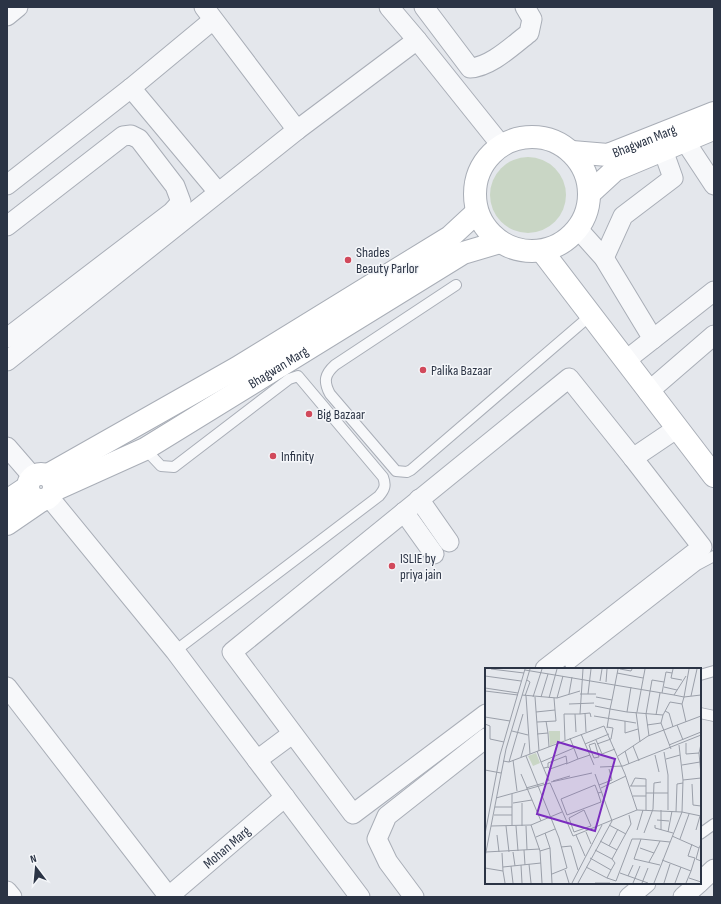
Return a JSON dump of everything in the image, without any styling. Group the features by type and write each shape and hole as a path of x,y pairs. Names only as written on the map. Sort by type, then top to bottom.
{"street":[{"path":"7,16 18,7"},
{"path":"424,7 470,68 476,68 492,60 530,32 532,19 525,7"},
{"path":"398,10 417,40 501,145"},
{"path":"7,185 131,88 208,14 297,130"},
{"path":"7,362 218,192 297,130 417,40"},
{"path":"131,88 218,192"},
{"name":"Bhagwan Marg","path":"572,152 608,155 714,113"},
{"name":"Bhagwan Marg","path":"590,193 615,170 714,129"},
{"path":"7,226 115,141 131,135 139,139 176,186 181,202 172,212 7,338"},
{"path":"526,136 554,140 572,152 586,173 590,193 589,205 578,229 564,242 542,251 522,251 500,242 486,229 477,212 474,192 482,165 490,153 501,145 513,139 526,136"},
{"path":"685,141 709,177"},
{"path":"664,150 673,178"},
{"path":"604,258 623,216 673,178 709,177"},
{"name":"Bhagwan Marg","path":"7,524 42,488 450,237 477,212"},
{"path":"578,229 604,258 653,339"},
{"name":"Bhagwan Marg","path":"7,501 145,449 462,253 500,242"},
{"path":"542,251 676,429 714,476"},
{"path":"625,361 714,291"},
{"path":"648,392 714,335"},
{"path":"485,715 353,814 232,652 569,378 702,547 546,668"},
{"path":"633,458 676,429"},
{"path":"7,447 175,651 360,897"},
{"path":"420,500 449,542"},
{"path":"404,512 434,554"},
{"path":"7,687 168,897"},
{"path":"257,760 292,734"},
{"path":"414,897 388,862 377,839 384,822 387,816 485,739"},
{"name":"Mohan Marg","path":"168,897 285,797"},
{"path":"701,882 714,869"},
{"path":"629,897 645,884"},
{"path":"683,897 699,884"},
{"path":"7,891 12,897"}],"lane":[{"path":"456,285 335,365 325,377 325,382 330,394 396,471 407,472 411,470 591,315"},
{"path":"145,449 161,466 174,467 289,379 298,376 383,477 385,482 385,489 379,496 175,651"},
{"path":"557,668 564,664 574,667 697,565 714,556"},
{"path":"701,674 704,672 714,671"},
{"path":"701,713 714,716"},
{"path":"701,833 714,824"}],"green space":[{"path":"521,157 535,157 549,163 560,174 566,188 566,202 563,210 555,222 549,227 535,233 521,233 507,227 496,216 490,202 490,188 496,174 507,163"}],"place":[{"name":"Shades Beauty Parlor","path":"348,260"},
{"name":"Palika Bazaar","path":"423,370"},
{"name":"Big Bazaar","path":"309,414"},
{"name":"Infinity","path":"273,456"},
{"name":"ISLIE by priya jain","path":"392,566"}]}
